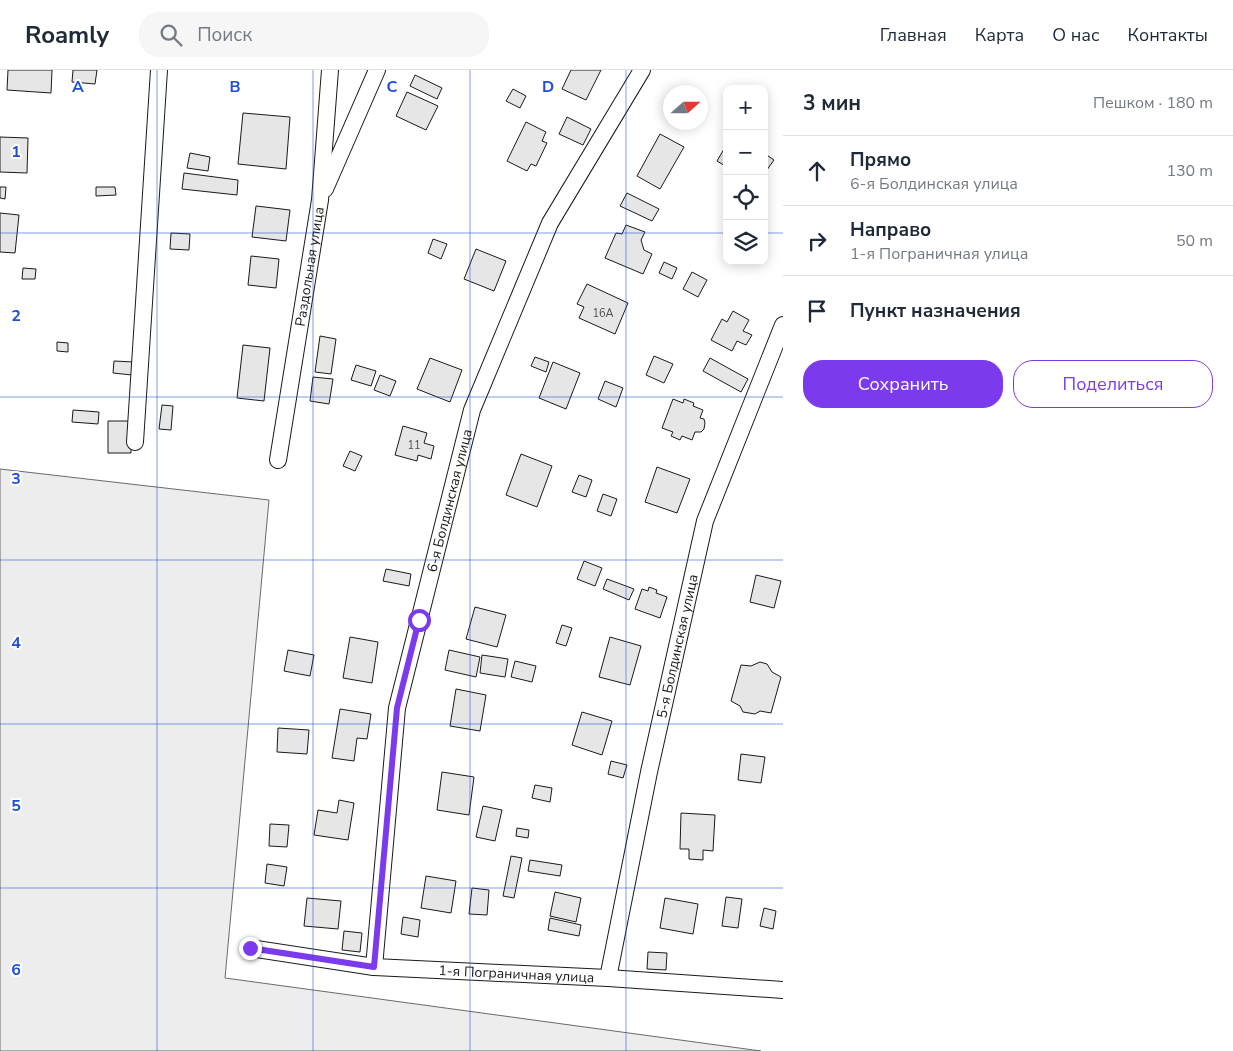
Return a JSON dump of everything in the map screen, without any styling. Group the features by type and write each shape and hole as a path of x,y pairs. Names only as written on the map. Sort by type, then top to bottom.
{"street":[{"path":"135,442 159,70"},
{"name":"Раздольная улица","path":"278,460 320,200 330,70"},
{"path":"320,200 377,70"},
{"name":"6-я Болдинская улица","path":"374,967 397,708 472,410 550,223 642,70"},
{"name":"5-я Болдинская улица","path":"608,978 649,772 705,521 783,325"},
{"name":"1-я Пограничная улица","path":"250,948 374,967 608,978 783,990"}],"shaded area":[{"path":"0,469 269,500 225,978 761,1051 0,1051"}],"building":[{"path":"8,70 52,70 51,93 7,90"},
{"path":"73,70 97,70 95,84 72,82"},
{"path":"571,70 601,70 586,100 562,89"},
{"path":"415,75 442,88 437,99 410,86"},
{"path":"513,89 526,96 520,108 506,101"},
{"path":"407,92 438,106 426,130 396,116"},
{"path":"243,113 290,117 286,169 238,164"},
{"path":"567,117 591,129 583,145 559,134"},
{"path":"526,122 546,132 542,141 547,143 536,166 531,164 527,171 507,161"},
{"path":"660,134 684,147 660,189 637,176"},
{"path":"0,137 28,138 27,173 0,172"},
{"path":"723,151 723,165 717,161"},
{"path":"190,153 210,157 208,171 187,168"},
{"path":"768,156 774,160 768,168"},
{"path":"184,173 238,180 237,195 182,189"},
{"path":"0,187 6,187 5,199 0,198"},
{"path":"96,187 115,187 116,195 96,196"},
{"path":"627,193 659,209 652,221 620,206"},
{"path":"256,206 290,210 286,241 252,237"},
{"path":"0,213 19,215 15,253 0,252"},
{"path":"626,225 645,232 641,240 644,250 652,254 643,274 605,258 616,233 622,234"},
{"path":"171,233 190,234 189,250 170,249"},
{"path":"433,239 447,244 441,259 428,253"},
{"path":"476,249 506,261 494,291 464,279"},
{"path":"251,256 279,259 276,288 248,285"},
{"path":"664,262 677,268 672,279 659,273"},
{"path":"23,268 36,269 35,279 22,279"},
{"path":"692,272 707,280 698,297 683,289"},
{"path":"587,284 628,303 615,334 579,318 584,307 577,304"},
{"path":"733,311 749,320 743,331 752,335 746,345 737,341 732,351 711,340 722,319 727,322"},
{"path":"320,336 336,339 331,374 315,372"},
{"path":"57,342 68,343 68,352 57,351"},
{"path":"243,345 270,348 264,401 237,398"},
{"path":"654,356 673,364 664,383 646,375"},
{"path":"535,357 549,362 546,372 531,366"},
{"path":"430,358 462,370 450,402 417,389"},
{"path":"710,358 748,379 741,392 703,371"},
{"path":"114,361 134,362 132,375 113,373"},
{"path":"553,362 580,373 566,409 539,398"},
{"path":"356,365 376,371 371,386 351,380"},
{"path":"380,375 396,381 390,396 374,390"},
{"path":"313,377 333,379 329,404 310,401"},
{"path":"605,381 623,388 616,407 598,399"},
{"path":"673,399 683,403 684,399 694,403 693,406 703,410 700,418 704,419 704,429 701,432 695,432 692,440 682,436 680,440 671,436 673,432 662,428"},
{"path":"162,405 173,406 171,430 159,429"},
{"path":"73,410 99,412 98,424 72,422"},
{"path":"108,421 131,421 131,453 108,453"},
{"path":"403,426 427,433 424,443 434,446 431,459 418,455 417,461 395,455"},
{"path":"350,451 362,456 355,471 343,466"},
{"path":"521,454 552,466 537,507 506,495"},
{"path":"657,467 690,479 677,513 645,502"},
{"path":"579,475 592,480 586,497 572,492"},
{"path":"603,494 617,499 611,516 597,511"},
{"path":"584,561 602,568 595,586 577,579"},
{"path":"386,569 411,574 409,586 383,581"},
{"path":"756,575 781,581 774,608 750,602"},
{"path":"607,579 634,589 629,600 603,589"},
{"path":"649,587 657,590 656,593 667,597 660,618 635,609 642,589 648,591"},
{"path":"475,607 506,615 497,647 466,639"},
{"path":"562,625 572,628 566,646 556,643"},
{"path":"350,637 378,642 372,683 343,678"},
{"path":"610,637 641,646 630,685 599,677"},
{"path":"288,650 314,655 310,676 284,671"},
{"path":"449,650 480,657 476,677 445,670"},
{"path":"482,655 508,659 505,677 480,673"},
{"path":"515,661 536,666 532,682 511,677"},
{"path":"760,662 767,664 772,672 781,677 771,713 760,711 755,714 743,712 740,706 731,701 741,665 751,666"},
{"path":"456,689 486,695 480,731 450,726"},
{"path":"340,709 371,714 367,739 357,738 354,761 332,758"},
{"path":"582,712 612,721 602,755 572,745"},
{"path":"278,728 309,730 307,754 277,752"},
{"path":"741,754 765,757 761,783 738,780"},
{"path":"611,761 627,765 623,778 608,774"},
{"path":"442,772 474,777 469,815 437,810"},
{"path":"535,785 552,788 550,802 532,798"},
{"path":"339,800 354,803 348,840 314,835 318,810 337,813"},
{"path":"483,806 502,810 495,841 476,837"},
{"path":"681,813 715,815 713,851 703,850 703,860 689,859 689,849 680,849"},
{"path":"270,824 289,825 287,847 269,846"},
{"path":"517,828 529,830 528,838 516,836"},
{"path":"511,856 522,858 514,898 503,896"},
{"path":"530,860 562,865 560,876 528,871"},
{"path":"267,864 287,867 284,886 265,883"},
{"path":"426,876 456,881 451,913 421,908"},
{"path":"472,888 489,890 487,915 469,914"},
{"path":"555,892 581,898 576,922 550,916"},
{"path":"726,897 742,899 738,928 722,926"},
{"path":"307,898 341,901 338,929 304,926"},
{"path":"665,898 698,904 693,934 660,928"},
{"path":"764,908 776,911 773,929 760,926"},
{"path":"403,917 420,920 418,937 401,934"},
{"path":"550,918 581,925 579,936 548,930"},
{"path":"344,931 362,933 360,952 342,950"},
{"path":"648,952 667,953 666,970 647,969"}],"route":[{"path":"250,948 374,967 397,708 419,620"}]}
